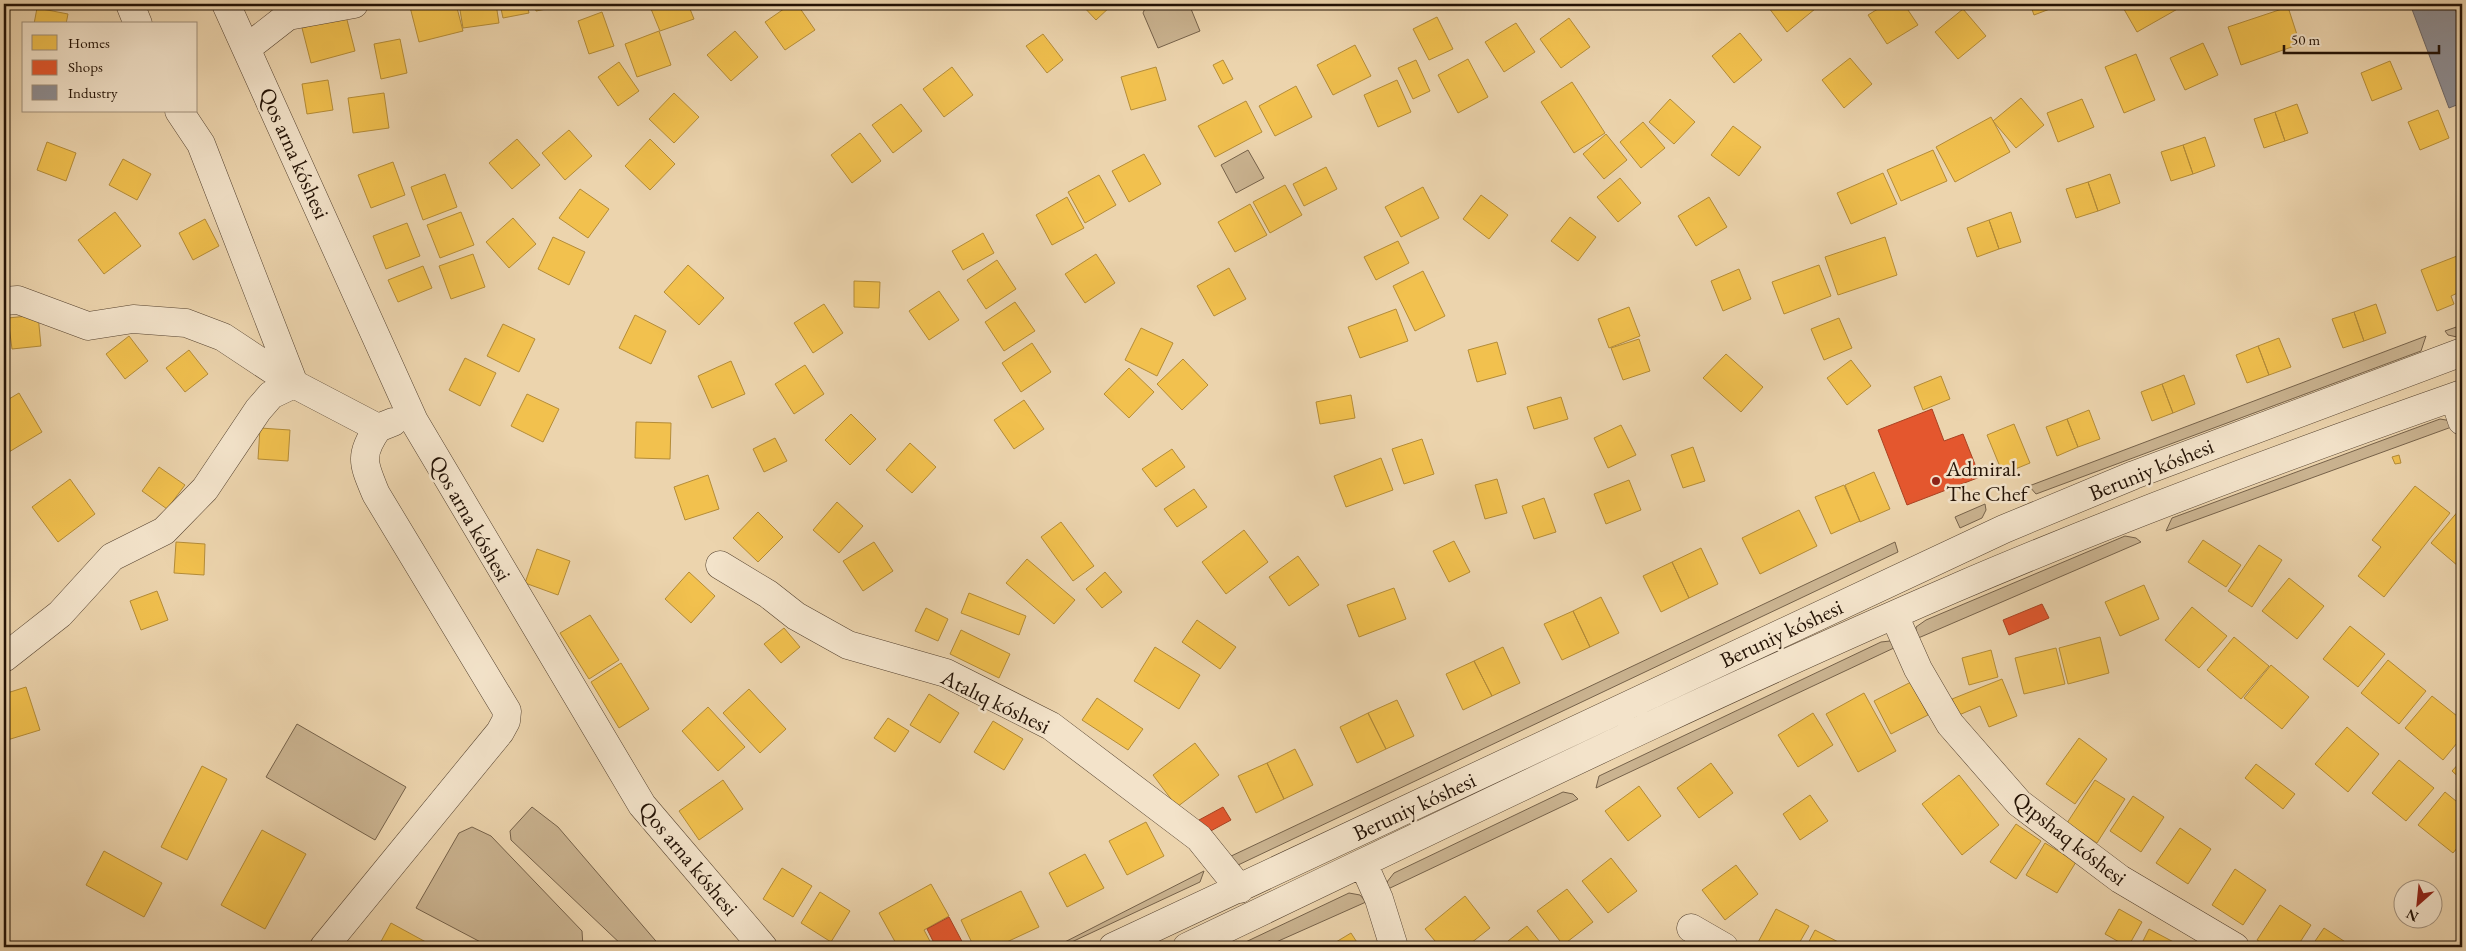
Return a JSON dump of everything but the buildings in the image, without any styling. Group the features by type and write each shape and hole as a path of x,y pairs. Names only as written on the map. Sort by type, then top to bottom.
{"street":[{"path":"130,4 137,22"},
{"name":"Qos arna kóshesi","path":"226,4 414,421 642,804 763,947"},
{"path":"247,48 288,16 354,4"},
{"path":"180,112 201,144 294,384"},
{"path":"4,301 18,300 88,326 133,319 186,323 223,337 294,384 378,428"},
{"name":"Beruniy kóshesi","path":"1114,947 1943,557 2134,474 2462,352"},
{"path":"4,658 60,614 112,557 164,531 205,489 262,405 272,394 294,384"},
{"name":"Beruniy kóshesi","path":"1187,947 1536,780 1894,615 2145,510 2460,404"},
{"path":"324,947 500,732 506,721 507,711 376,494 363,463 367,444 378,428 399,420 414,421"},
{"path":"2134,474 2145,510"},
{"name":"Atalıq kóshesi","path":"720,565 768,594 796,616 848,645 946,673 1051,726 1200,838 1240,889"},
{"name":"Qıpshaq kóshesi","path":"1894,615 1918,670 1950,724 2019,803 2120,879 2235,947"},
{"path":"1363,864 1379,899 1394,947"},
{"path":"1690,928 1724,947"}],"shaded area":[{"path":"1147,4 1189,4 1200,31 1158,48 1143,13"},
{"path":"1248,150 1264,178 1236,193 1221,165"},
{"path":"2462,325 2462,335 2457,337 2448,335 2445,331"},
{"path":"2426,336 2421,351 2036,494 2029,486"},
{"path":"2440,419 2452,421 2457,425 2166,531 2172,518"},
{"path":"1985,504 1986,510 1982,518 1960,528 1955,517"},
{"path":"2125,536 2136,538 2141,542 1916,639 1916,627 1926,620"},
{"path":"1895,542 1898,552 1236,866 1227,858"},
{"path":"1890,641 1896,647 1596,788 1599,776 1881,642"},
{"path":"297,724 406,787 375,840 266,777"},
{"path":"1563,792 1573,794 1578,799 1388,889 1387,882 1394,873"},
{"path":"532,807 558,827 661,947 624,947 511,840 510,831"},
{"path":"472,827 491,836 582,931 583,947 490,947 416,908 459,833"},
{"path":"1204,871 1200,882 1061,947 1055,947"},
{"path":"1349,893 1360,895 1366,902 1265,947 1235,947"}],"place":[{"name":"Admiral. The Chef","path":"1936,481"}]}
